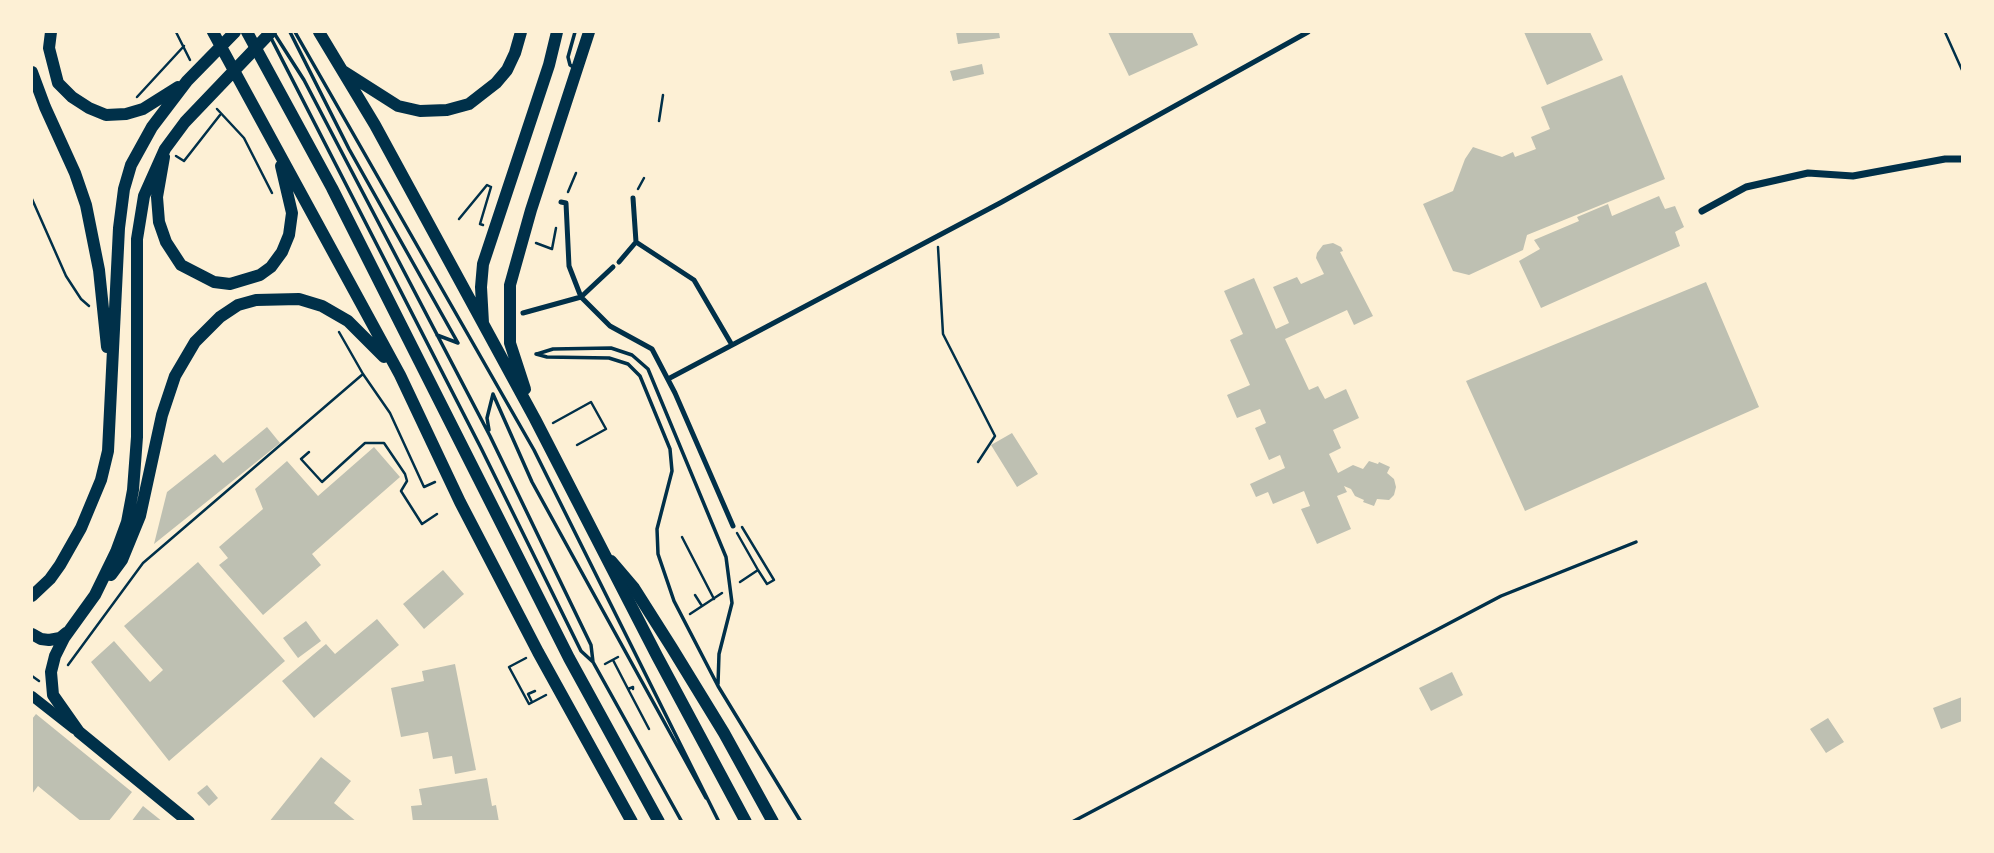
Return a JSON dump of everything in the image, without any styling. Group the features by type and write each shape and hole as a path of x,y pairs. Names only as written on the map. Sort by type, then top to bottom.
{"main road":[{"path":"51,32 49,48 58,83 72,97 106,115 126,114 143,109 187,81"},
{"path":"213,32 400,374 460,502 538,652 632,821"},
{"path":"35,594 60,565 101,481 107,451 116,264 124,189 140,145 187,81 235,32"},
{"path":"247,32 338,200 569,658 659,821"},
{"path":"95,594 123,532 133,490 137,437 137,239 144,196 164,149 185,122 209,104 271,32"},
{"path":"319,32 375,125 536,419 747,821"},
{"path":"339,68 398,106 420,111 447,110 469,104 496,83 507,70 521,32"},
{"path":"484,327 481,287 488,244 549,65 557,32"},
{"path":"536,419 510,343 510,285 531,210 589,32"},
{"path":"32,72 86,205 99,270 112,371"},
{"path":"164,149 157,197 159,222 166,242 181,265 214,282 230,284 260,275 271,267 282,252 289,235 292,213 278,150"},
{"path":"79,732 53,695 50,684 55,656 95,594 122,560 132,539 148,486 167,395 185,356 195,342 220,317 239,305 256,300 299,299 335,313 364,335 400,374"},
{"path":"604,553 634,588 672,648 773,821"},
{"path":"32,634 49,640 60,638 70,630"},
{"path":"33,700 79,732 189,821"}],"street":[{"path":"668,379 937,236 1308,32"},
{"path":"1702,211 1746,187 1808,173 1853,176 1945,159 1962,159"},
{"path":"619,262 636,242 633,198"},
{"path":"561,202 566,203 569,266 580,297 610,326 652,349 733,526"},
{"path":"636,242 694,280 732,345"},
{"path":"523,313 580,297 613,267"}],"lane":[{"path":"271,32 304,80 490,436 590,645 593,662"},
{"path":"271,32 581,651 593,662 682,821"},
{"path":"293,32 349,149 458,343 436,334"},
{"path":"293,32 534,450 719,821"},
{"path":"575,32 568,57 570,65 578,70"},
{"path":"718,686 719,654 732,603 726,557 648,369 632,355 611,348 553,349 536,354 547,357 609,358 628,364 640,376 670,449 672,471 657,529 658,554 674,601 718,686 801,821"},
{"path":"490,436 487,418 493,394 532,482 678,752 719,821"},
{"path":"1072,821 1501,596 1636,542"}],"path":[{"path":"176,32 193,65"},
{"path":"1945,32 1962,70"},
{"path":"136,95 184,46"},
{"path":"659,121 663,95"},
{"path":"209,104 244,138 273,195"},
{"path":"184,161 220,115"},
{"path":"561,202 576,173"},
{"path":"459,219 487,185 491,187 480,224"},
{"path":"32,199 66,276 81,299 104,321"},
{"path":"937,236 943,334 995,436 978,462"},
{"path":"335,313 331,319 363,374 390,413 424,488"},
{"path":"65,669 144,563 363,374"},
{"path":"574,412 591,402 606,429 577,445"},
{"path":"309,452 301,459 322,482 365,443 384,443 405,474 407,481 401,491 422,524 438,514"},
{"path":"758,570 733,526 740,523 774,580 767,584 764,579"},
{"path":"682,537 714,598"},
{"path":"695,594 702,606"},
{"path":"534,691 528,694 530,703 509,667 538,652"},
{"path":"613,660 649,729"},
{"path":"628,689 633,689"}],"building":[{"path":"956,32 999,32 1000,38 958,44"},
{"path":"1108,32 1192,32 1198,45 1129,76"},
{"path":"1524,32 1590,32 1603,60 1547,85"},
{"path":"982,64 984,74 953,81 950,71"},
{"path":"1622,75 1665,179 1527,235 1523,250 1469,275 1453,271 1423,204 1453,191 1465,159 1473,147 1502,157 1513,152 1515,157 1536,149 1531,137 1550,129 1541,107"},
{"path":"1659,196 1665,209 1675,206 1684,227 1675,232 1680,246 1541,308 1519,261 1540,249 1534,240 1579,221 1577,217 1608,204 1612,216"},
{"path":"1333,243 1341,247 1343,251 1340,252 1373,316 1354,325 1347,310 1285,339 1309,390 1318,386 1325,399 1346,389 1359,418 1333,430 1341,448 1329,454 1338,473 1353,465 1363,469 1369,461 1379,462 1390,467 1387,473 1394,479 1396,487 1389,500 1377,499 1374,506 1363,502 1351,489 1344,486 1347,492 1337,496 1351,529 1317,544 1301,509 1310,506 1304,491 1273,504 1268,492 1256,497 1250,484 1285,468 1280,455 1269,460 1255,428 1266,423 1260,409 1237,418 1227,395 1250,385 1230,340 1243,334 1224,291 1254,278 1276,329 1289,323 1273,287 1297,277 1301,284 1324,274 1316,258 1317,253 1323,245"},
{"path":"1706,282 1759,407 1525,511 1466,381"},
{"path":"267,427 280,443 154,544 167,492 215,454 223,463"},
{"path":"1012,433 1038,474 1017,487 991,445"},
{"path":"374,447 400,477 312,554 321,565 263,615 219,565 228,558 219,547 263,509 255,489 287,461 318,496"},
{"path":"198,562 285,661 169,761 91,662 114,641 150,682 163,670 124,626"},
{"path":"443,570 464,594 424,629 403,604"},
{"path":"377,619 399,645 314,718 282,681 326,644 335,654"},
{"path":"306,621 321,641 298,658 283,638"},
{"path":"455,664 476,770 455,774 452,756 433,759 428,732 401,737 391,688 424,681 422,671"},
{"path":"1452,672 1463,695 1431,711 1419,688"},
{"path":"1962,697 1962,721 1941,729 1933,708"},
{"path":"36,714 132,792 108,822 82,822 38,786 32,794 32,719"},
{"path":"1828,718 1844,742 1826,753 1810,729"},
{"path":"321,757 351,781 334,803 357,822 269,822"},
{"path":"487,778 492,806 496,805 499,822 413,822 411,806 422,805 419,789"},
{"path":"207,785 218,798 209,806 197,793"},
{"path":"143,806 163,822 131,822"}]}
